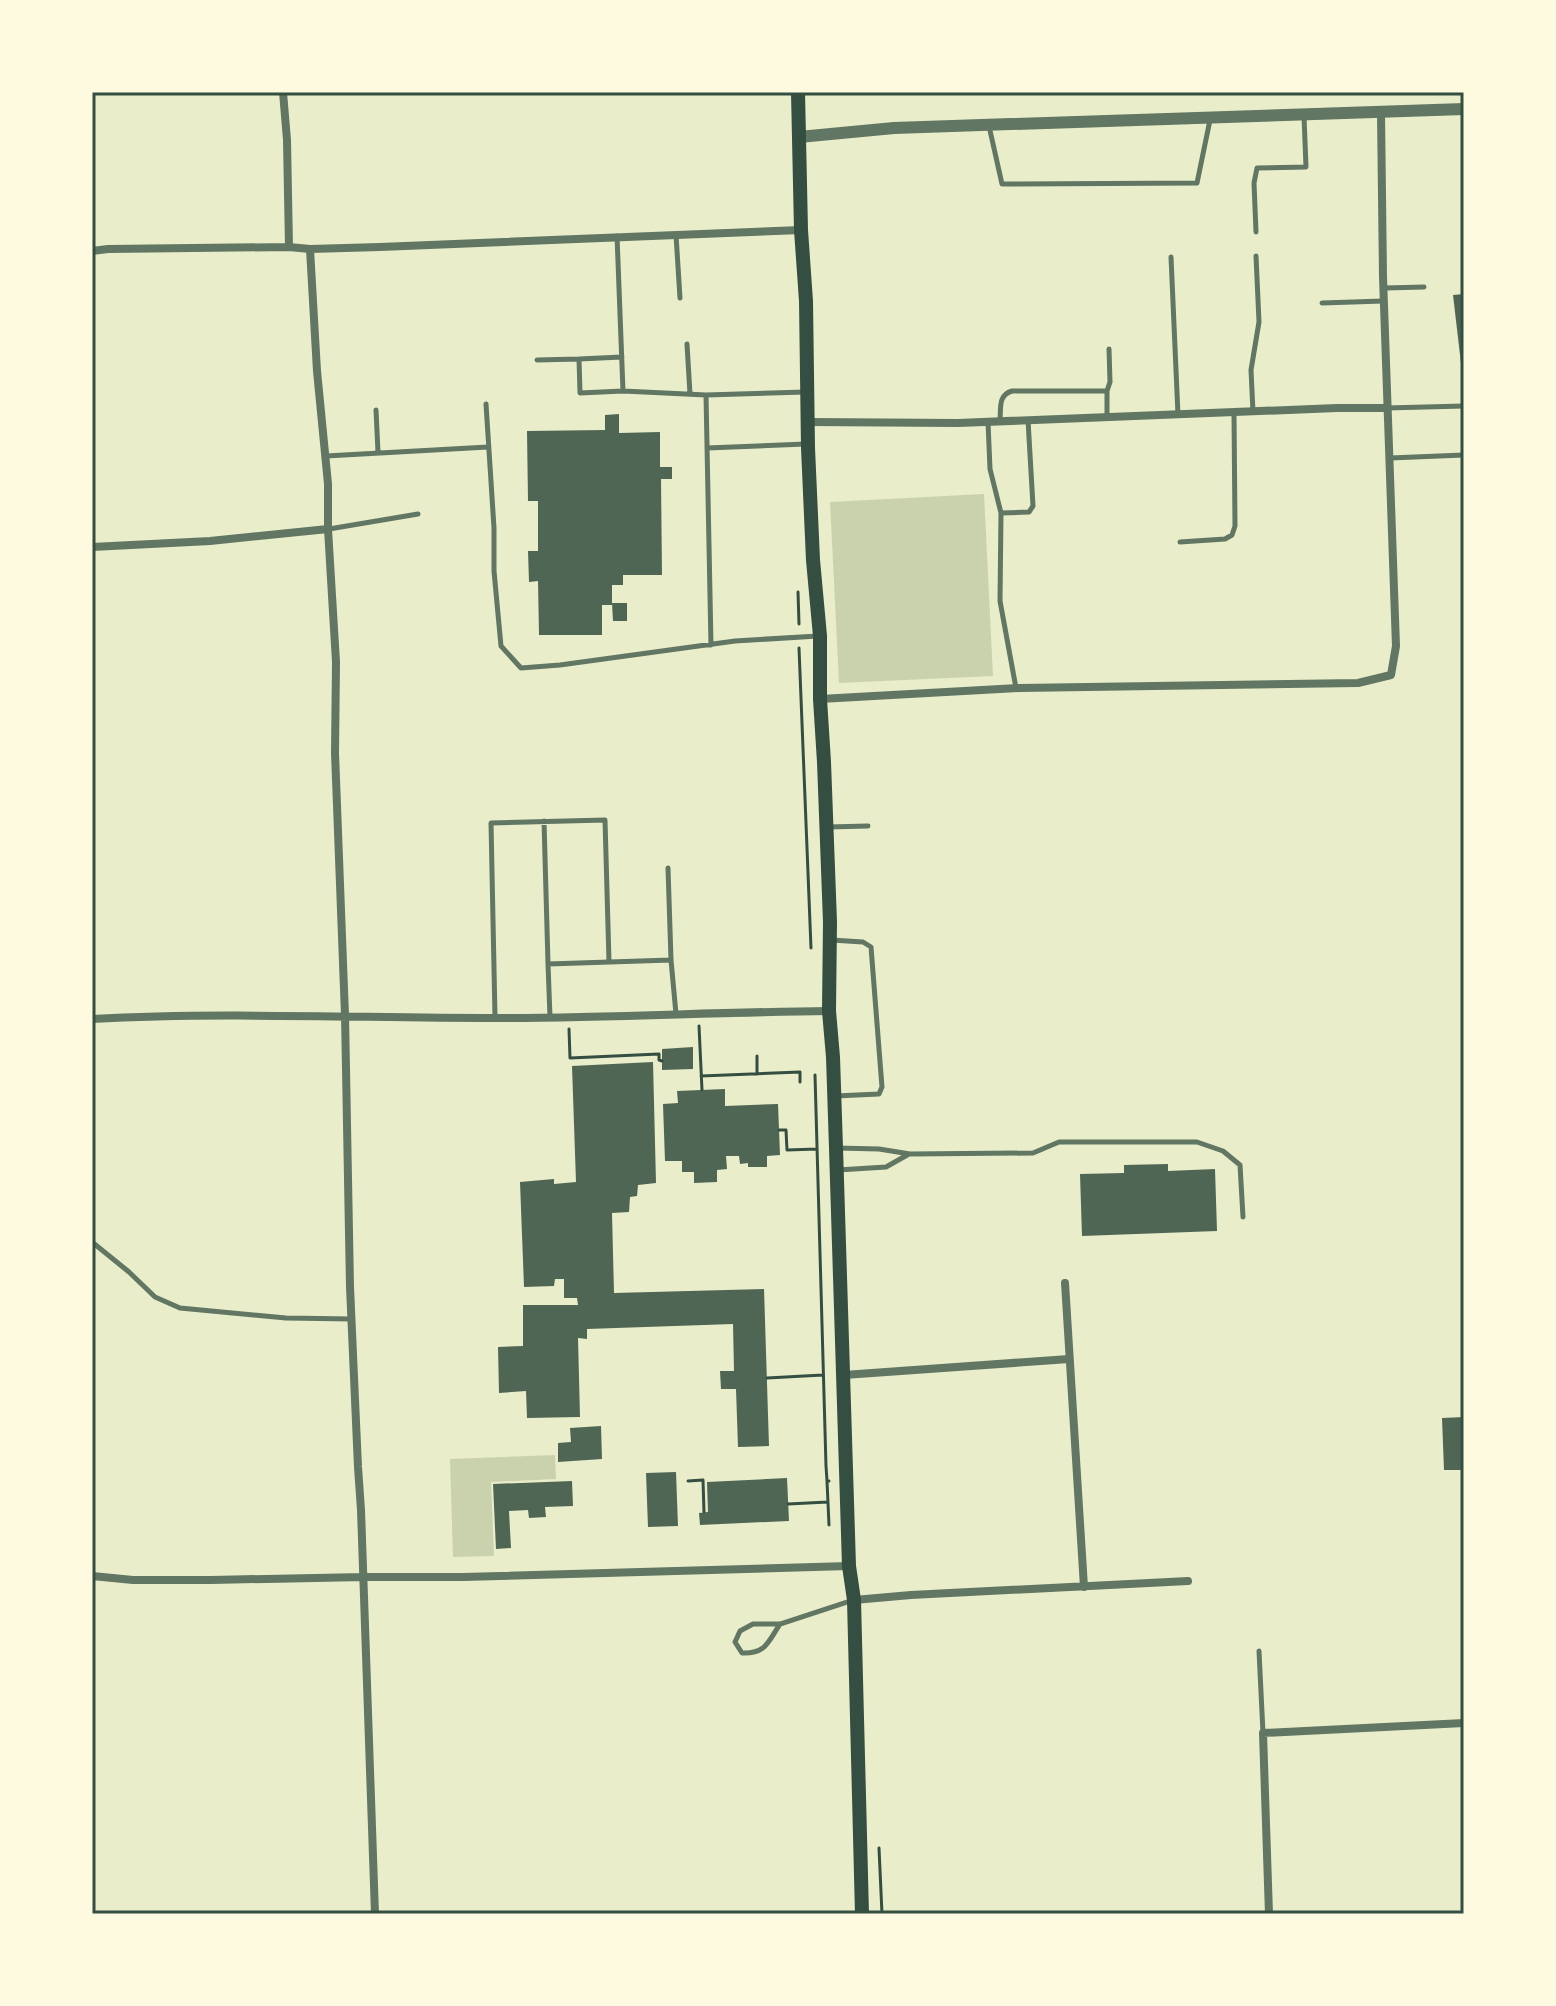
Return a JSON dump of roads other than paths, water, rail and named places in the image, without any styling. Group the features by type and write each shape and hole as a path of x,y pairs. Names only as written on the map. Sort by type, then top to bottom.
{"main road":[{"path":"798,92 808,444 820,636 827,827 829,1011 835,1096 849,1566 854,1600 862,1914"}],"street":[{"path":"283,92 289,247"},
{"path":"799,137 894,128 1464,109"},
{"path":"820,699 1016,689 1358,683 1391,675 1396,646 1386,408 1381,113"},
{"path":"92,251 380,247 801,230"},
{"path":"310,249 328,484 336,662 335,753 345,1015 346,1152 375,1914"},
{"path":"808,422 988,422 1386,408"},
{"path":"92,547 210,541 328,529"},
{"path":"92,1019 160,1015 495,1018 829,1011"},
{"path":"1065,1283 1084,1587"},
{"path":"844,1375 1069,1359"},
{"path":"92,1576 133,1580 463,1577 849,1566"},
{"path":"854,1600 1188,1581"},
{"path":"1269,1914 1263,1733 1464,1723"}],"lane":[{"path":"1256,232 1254,183 1257,168 1306,167 1304,115"},
{"path":"989,125 1002,184 1197,183 1210,118"},
{"path":"676,234 680,298"},
{"path":"617,236 623,391"},
{"path":"1253,412 1251,370 1259,322 1256,256"},
{"path":"1171,257 1178,415"},
{"path":"1383,288 1424,287"},
{"path":"1322,303 1383,301"},
{"path":"687,344 690,394"},
{"path":"1107,417 1109,349"},
{"path":"537,360 622,357"},
{"path":"579,359 580,393 623,391 706,395 807,392"},
{"path":"1000,421 1001,397 1012,391 1107,391"},
{"path":"706,395 711,645"},
{"path":"486,404 501,646 521,668 735,641 820,636"},
{"path":"1386,408 1464,406"},
{"path":"376,410 378,453"},
{"path":"1180,542 1225,539 1232,535 1235,526 1234,413"},
{"path":"1001,513 1029,512 1033,506 1028,420"},
{"path":"988,422 990,469 1001,513 1000,601 1016,689"},
{"path":"707,448 808,444"},
{"path":"326,456 489,447"},
{"path":"1389,458 1464,455"},
{"path":"328,529 418,514"},
{"path":"495,1018 491,823 605,820 609,962"},
{"path":"544,821 550,1017"},
{"path":"827,827 868,826"},
{"path":"668,868 676,1015"},
{"path":"830,940 863,942 871,947 882,1087 879,1094 835,1096"},
{"path":"548,964 671,960"},
{"path":"836,1148 879,1149 910,1154 1033,1153 1059,1142 1197,1142 1223,1151 1240,1165 1243,1217"},
{"path":"837,1170 886,1167 910,1154"},
{"path":"92,1242 155,1297 180,1308 286,1318 352,1319"},
{"path":"780,1624 765,1648 754,1654 742,1653 735,1642 740,1631 753,1624 780,1624 854,1600"},
{"path":"1259,1651 1263,1733"}]}
